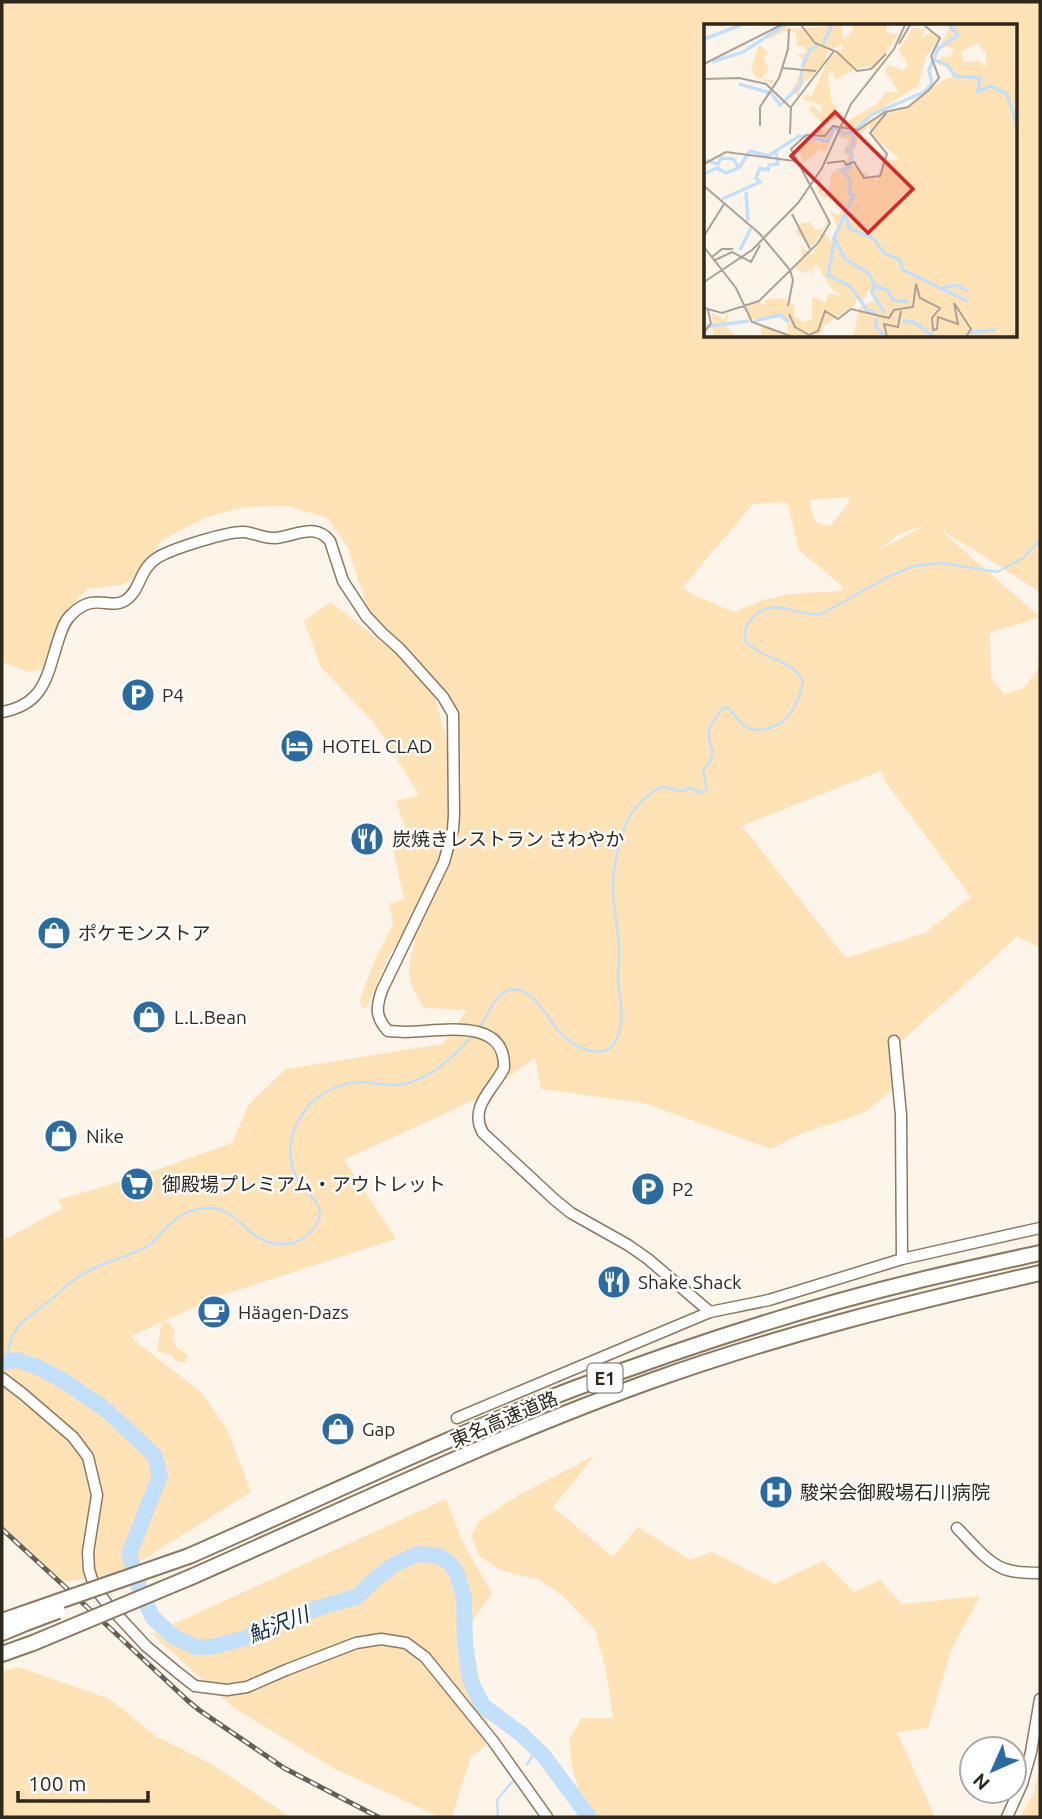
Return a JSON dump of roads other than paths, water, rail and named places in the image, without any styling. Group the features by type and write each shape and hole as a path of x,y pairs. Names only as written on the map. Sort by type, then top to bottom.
{"highway":[{"name":"東名高速道路","path":"2,1633 24,1619 190,1556 447,1441 571,1390 712,1339 813,1308 915,1281 1040,1253"},
{"name":"東名高速道路","path":"2,1654 191,1577 455,1460 648,1382 820,1328 918,1301 1040,1273"},
{"path":"2,1620 24,1619"}],"street":[{"path":"2,712 23,706 35,698 43,686 68,617 91,601 124,602 136,589 145,568 166,552 232,532 245,532 267,538 313,531 327,536 343,581 366,616 443,696 453,714 454,815 449,846 444,862 383,990 377,1010 378,1017 388,1031 451,1028 494,1043 505,1060 500,1077 480,1106 478,1119 484,1133 563,1207 648,1259 710,1312"},
{"path":"894,1041 901,1115 902,1259"},
{"path":"457,1418 710,1312 769,1300 902,1259 1040,1228"},
{"path":"2,1378 73,1437 88,1457 97,1495 88,1552 89,1570 95,1588 107,1605 146,1646 177,1672 195,1686 227,1690 247,1687 356,1643 381,1639 406,1643 425,1657 493,1741 547,1817"},
{"path":"957,1528 1001,1568 1040,1573"},
{"path":"1007,1817 1022,1784 1032,1750 1040,1699"}],"waterway":[{"path":"479,1028 494,1002 507,991 516,989 531,997 561,1034 572,1043 586,1050 601,1052 613,1045 618,1037 622,1012 613,881 619,845 629,817 643,800 659,788 666,787 677,791 691,788 702,793 707,789 703,770 710,762 713,751 709,733 723,708 729,708 748,728 764,729 783,721 799,696 803,681 795,670 746,642 746,629 753,617 761,611 778,607 821,614 888,577 914,566 942,563 997,572 1023,558 1040,540"},
{"path":"6,1362 13,1335 28,1317 84,1273 150,1245 183,1214 208,1208 219,1209 228,1213 251,1233 270,1243 287,1244 302,1239 315,1226 320,1213 316,1201 295,1174 290,1155 296,1126 311,1103 323,1093 346,1084 361,1082 398,1085 420,1079 448,1060 472,1036"},
{"name":"鮎沢川","path":"2,1363 17,1360 62,1380 105,1409 155,1456 160,1476 129,1554 140,1591 153,1618 174,1637 196,1647 211,1647 246,1638 277,1621 358,1596 395,1564 418,1554 439,1556 451,1564 464,1598 465,1643 470,1680 483,1706 521,1734 543,1755 589,1817"},
{"path":"527,1764 537,1749"},
{"path":"498,1817 497,1800 513,1781"}],"railway":[{"path":"2,1529 199,1710 284,1768 378,1817"}],"place":[{"name":"P4","path":"138,695"},
{"name":"HOTEL CLAD","path":"297,746"},
{"name":"炭焼きレストラン さわやか","path":"367,839"},
{"name":"ポケモンストア","path":"54,933"},
{"name":"L.L.Bean","path":"149,1017"},
{"name":"Nike","path":"61,1136"},
{"name":"御殿場プレミアム・アウトレット","path":"137,1184"},
{"name":"P2","path":"648,1189"},
{"name":"Shake Shack","path":"614,1282"},
{"name":"Häagen-Dazs","path":"214,1312"},
{"name":"Gap","path":"338,1429"},
{"name":"駿栄会御殿場石川病院","path":"776,1492"}]}
